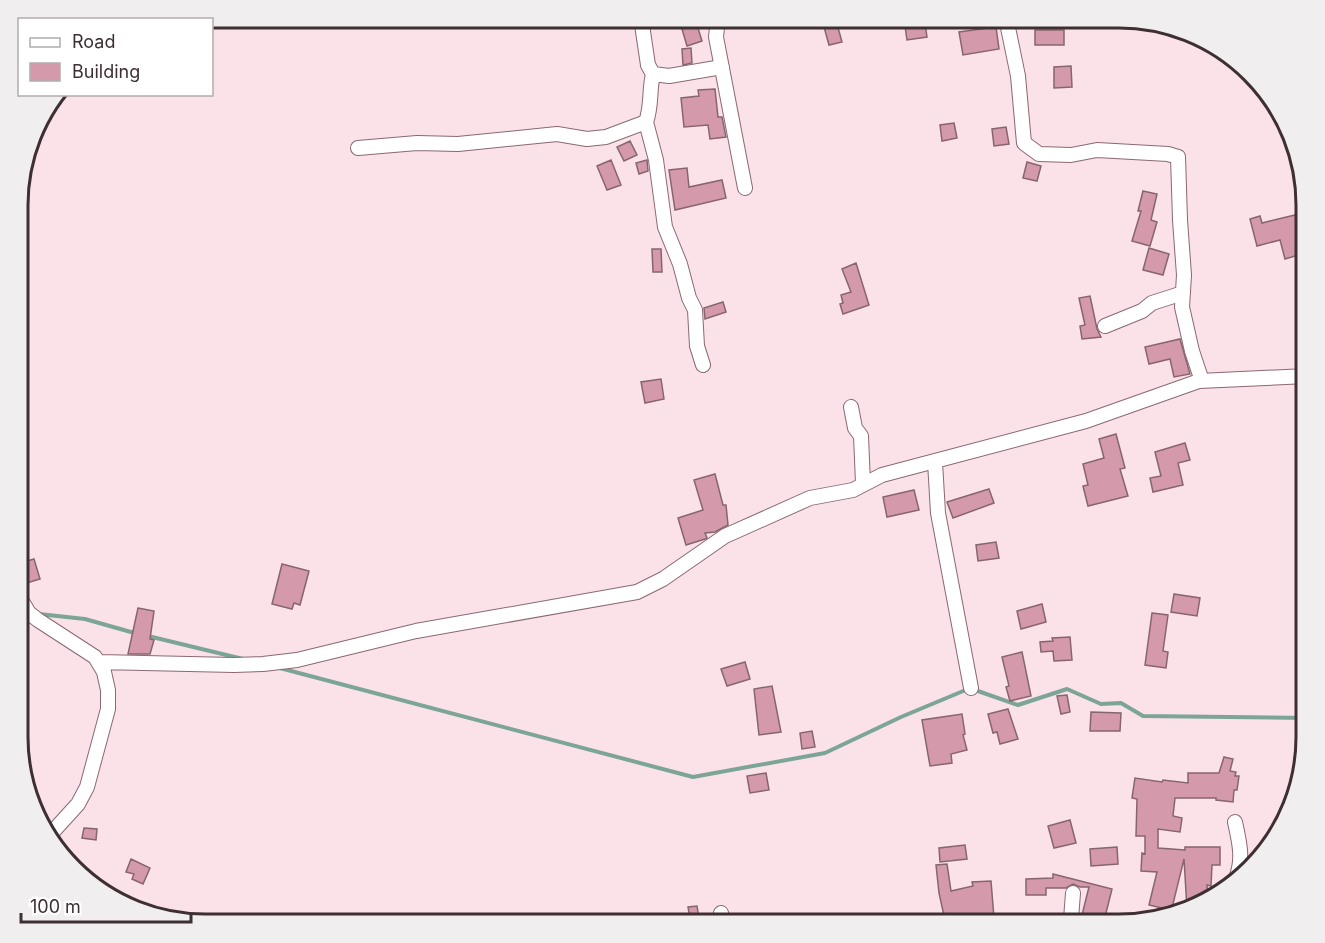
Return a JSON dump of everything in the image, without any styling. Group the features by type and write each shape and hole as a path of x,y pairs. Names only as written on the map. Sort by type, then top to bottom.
{"street":[{"path":"643,29 648,65 653,74 650,87 650,111 646,122 657,160 665,227 695,310 697,346 703,365"},
{"path":"718,29 716,37 745,188"},
{"path":"1008,29 1018,76 1023,143 1039,154 1071,155 1097,150 1168,154 1178,157 1184,275 1182,307 1202,381"},
{"path":"653,74 669,76 722,67"},
{"path":"358,148 417,143 458,144 557,134 586,140 606,136 646,122"},
{"path":"1104,326 1142,311 1152,303 1183,293"},
{"path":"99,662 263,664 297,660 416,630 637,592 663,579 725,536 810,498 853,490 882,475 1086,421 1202,381 1296,377"},
{"path":"851,407 855,428 861,436 863,483"},
{"path":"935,462 938,513 971,688"},
{"path":"29,613 99,662 104,672 108,709 87,787 78,804 55,830"},
{"path":"1235,822 1241,857 1240,867"},
{"path":"1071,914 1073,893"}],"building":[{"path":"682,29 698,29 702,41 687,46"},
{"path":"825,29 838,29 842,42 829,45"},
{"path":"905,29 926,29 927,37 907,40"},
{"path":"996,29 999,49 963,55 959,32"},
{"path":"1035,30 1064,30 1064,45 1035,45"},
{"path":"691,48 692,63 683,65 682,49"},
{"path":"1071,66 1072,87 1054,88 1054,67"},
{"path":"715,89 718,117 722,117 726,137 710,139 708,125 684,127 681,98 699,96 698,90"},
{"path":"954,123 957,138 942,141 940,125"},
{"path":"1006,127 1009,144 994,146 992,129"},
{"path":"630,141 637,155 624,161 617,147"},
{"path":"611,160 621,185 607,190 597,166"},
{"path":"647,160 648,171 639,174 636,163"},
{"path":"1027,162 1041,166 1037,181 1023,178"},
{"path":"687,168 689,187 722,180 726,198 675,210 669,170"},
{"path":"1143,191 1157,194 1151,220 1157,222 1150,246 1132,241 1141,211 1138,211"},
{"path":"1295,215 1296,256 1285,259 1280,240 1257,246 1250,219 1260,216 1262,223"},
{"path":"1149,248 1169,254 1163,275 1143,270"},
{"path":"652,249 661,249 662,272 653,272"},
{"path":"856,263 869,305 843,314 840,304 843,303 841,295 851,292 842,269"},
{"path":"1090,296 1101,337 1082,339 1080,326 1085,325 1079,298"},
{"path":"723,302 726,312 705,319 704,308"},
{"path":"1180,339 1190,374 1174,377 1170,359 1149,364 1145,347"},
{"path":"661,379 664,399 645,403 641,382"},
{"path":"1116,434 1125,468 1120,469 1128,496 1088,506 1083,486 1088,485 1083,464 1104,458 1099,439"},
{"path":"1185,443 1190,460 1178,463 1183,485 1153,492 1150,478 1161,476 1155,452"},
{"path":"715,474 723,505 726,505 728,525 715,532 705,533 707,538 705,539 686,545 678,518 703,510 694,480"},
{"path":"989,489 994,503 953,518 947,502"},
{"path":"914,490 919,510 887,517 883,497"},
{"path":"996,542 999,558 978,561 976,545"},
{"path":"34,559 40,579 29,582 29,561"},
{"path":"282,564 309,571 300,605 294,603 292,609 272,604"},
{"path":"1174,594 1200,598 1197,616 1171,612"},
{"path":"1042,604 1046,622 1021,629 1017,611"},
{"path":"138,608 154,611 150,639 154,640 150,654 128,654"},
{"path":"1152,613 1168,615 1163,651 1168,652 1166,668 1145,665"},
{"path":"1070,637 1072,660 1054,661 1053,651 1041,652 1040,642 1053,641 1052,638"},
{"path":"1022,652 1031,696 1010,701 1002,657"},
{"path":"745,662 750,679 727,686 721,669"},
{"path":"772,686 781,732 759,735 754,689"},
{"path":"1067,695 1070,712 1061,714 1057,696"},
{"path":"1008,709 1018,739 1000,744 997,732 993,733 988,714"},
{"path":"1091,712 1121,713 1120,731 1090,731"},
{"path":"962,714 965,734 963,735 967,750 951,754 952,763 930,766 922,720"},
{"path":"812,731 815,747 802,749 800,733"},
{"path":"1224,757 1233,759 1230,771 1236,772 1235,776 1239,776 1233,802 1216,800 1216,798 1175,798 1173,816 1182,818 1180,832 1158,829 1158,848 1185,850 1185,847 1220,847 1220,865 1212,865 1211,886 1207,885 1207,891 1187,901 1184,859 1173,906 1163,908 1149,905 1157,872 1141,871 1142,853 1145,854 1145,836 1136,836 1137,799 1132,798 1135,778 1188,783 1188,773 1219,773"},
{"path":"766,773 769,790 750,793 747,776"},
{"path":"1070,820 1076,843 1054,848 1048,826"},
{"path":"84,828 97,829 96,840 82,838"},
{"path":"965,845 967,859 940,862 939,848"},
{"path":"1117,847 1118,864 1091,866 1090,849"},
{"path":"131,859 150,868 143,884 132,879 134,874 126,872"},
{"path":"947,864 951,891 973,886 972,882 991,881 994,914 944,914 936,865"},
{"path":"1053,874 1112,889 1106,914 1082,914 1089,887 1073,884 1066,888 1046,888 1046,895 1026,895 1026,879 1053,878"},
{"path":"697,906 698,914 689,914 688,907"}],"waterway":[{"path":"39,614 85,619 138,634"},
{"path":"148,636 243,659"},
{"path":"276,667 693,777 825,753 901,717 968,689"},
{"path":"975,690 1018,705 1067,689 1101,704 1121,703 1143,716 1296,718"}]}
